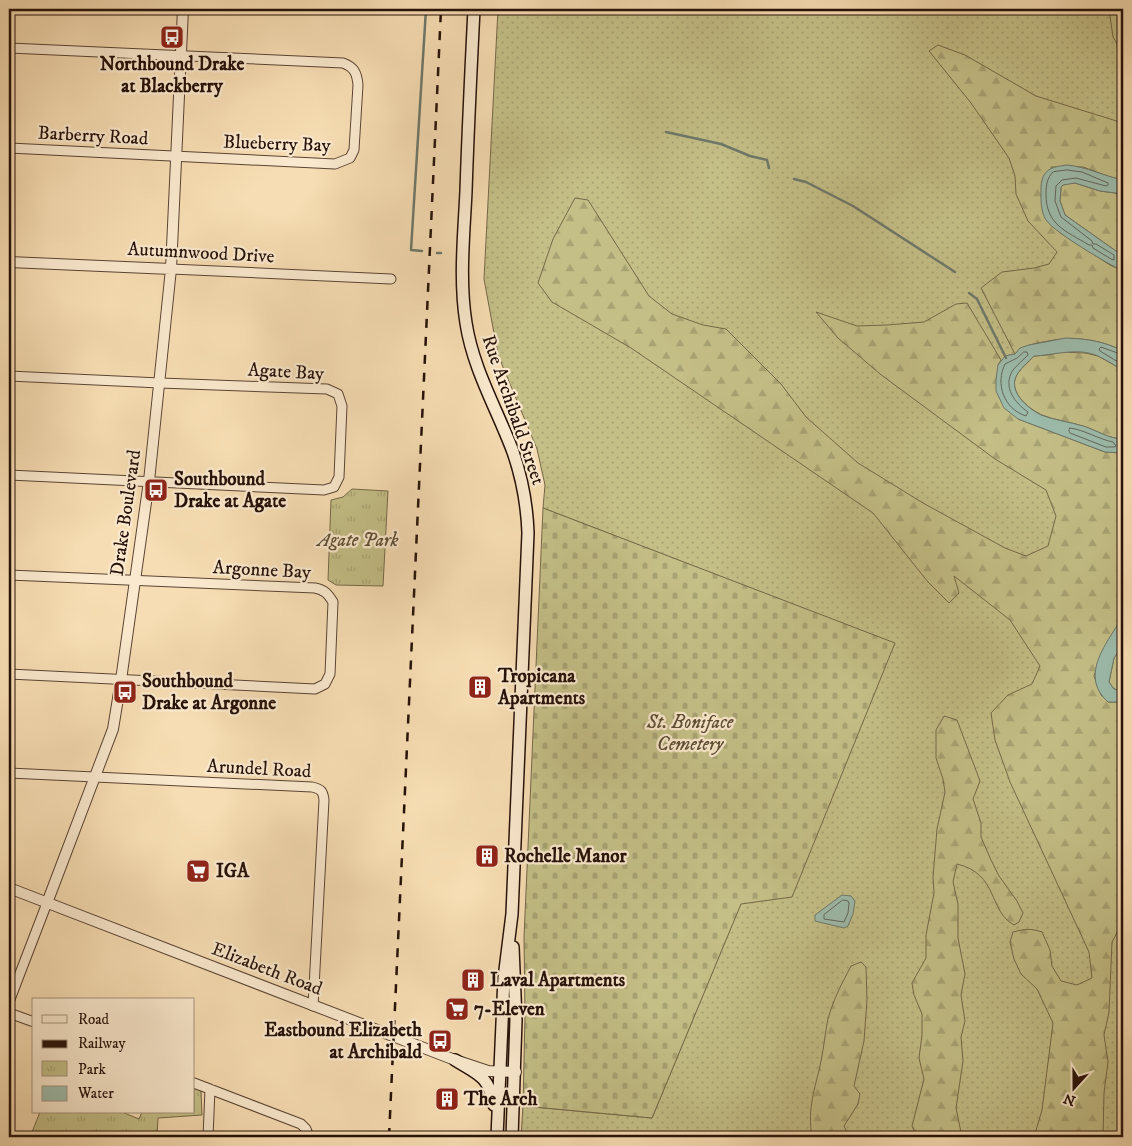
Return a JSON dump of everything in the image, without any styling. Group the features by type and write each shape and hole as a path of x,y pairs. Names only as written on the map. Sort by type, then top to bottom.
{"main road":[{"name":"Rue Archibald Street","path":"474,9 464,229 463,294 466,324 473,352 513,452 521,478 527,514 528,560 512,914 504,978 497,1137"},
{"name":"Rue Archibald Street","path":"512,914 516,1072 512,1137"},
{"path":"454,1060 482,1077 490,1087 498,1121"}],"street":[{"name":"Drake Boulevard","path":"9,1002 113,729 122,680 149,481 171,269 183,9"},
{"path":"9,48 180,57"},
{"name":"Blueberry Bay","path":"176,156 335,164 343,162 350,158 354,150 357,94 357,77 354,70 351,66 343,63 180,57"},
{"name":"Barberry Road","path":"9,148 176,156"},
{"name":"Autumnwood Drive","path":"9,262 392,280"},
{"name":"Agate Bay","path":"9,376 160,384 327,389 338,394 342,406 339,477 334,487 324,490 9,474"},
{"name":"Argonne Bay","path":"9,575 322,590 329,594 333,602 330,674 325,684 315,689 9,674"},
{"name":"Arundel Road","path":"9,773 312,787 320,789 324,793 313,1006"},
{"name":"Elizabeth Road","path":"9,888 454,1060 488,1071 516,1072"},
{"path":"9,1012 32,1021"},
{"path":"195,1083 301,1124 306,1129 309,1137"},
{"path":"208,1137 210,1089"}],"green space":[{"path":"498,9 1123,9 1123,180 1110,177 1110,265 1123,271 1123,351 1108,343 1005,356 1105,452 1123,453 1123,616 1103,650 1101,695 1123,702 1123,1137 521,1137 523,1106 652,1118 741,903 895,644 543,508 545,485 537,449 498,355 484,279"},
{"path":"1109,9 1123,9 1123,54 1113,37"},
{"path":"938,45 965,55 1036,96 1123,123 1123,180 1083,167 1051,167 1059,232 1110,265 1123,271 1123,351 1094,341 1064,339 1031,345 1015,354 981,288 1002,272 1049,264 1057,252 1028,221 1016,194 1015,176 1009,158 971,103 929,51"},
{"path":"1069,183 1100,191 1123,194 1123,256 1065,215 1060,201 1061,187"},
{"path":"575,198 588,200 649,296 672,314 703,325 726,329 781,384 806,417 858,463 923,503 1005,548 1026,556 1048,546 1056,516 1046,490 995,459 880,374 838,338 816,312 857,326 887,325 924,322 956,304 967,303 1001,360 998,365 1018,419 1105,452 1123,453 1123,616 1103,650 1094,676 1101,695 1108,702 1123,702 1123,927 1119,929 1112,942 1109,1012 1104,1035 1108,1062 1104,1093 1103,1137 1034,1137 1042,1110 1053,1023 1037,989 1021,974 1014,959 1010,942 1013,932 1028,929 1042,932 1050,950 1052,966 1061,981 1077,985 1092,978 1089,952 1010,782 995,740 991,713 1008,695 1032,684 1040,666 1010,620 954,576 959,593 949,603 928,582 873,513 631,348 552,302 538,283 553,239"},
{"path":"1061,352 1085,353 1098,356 1123,370 1123,439 1113,438 1083,426 1042,415 1030,408 1020,398 1016,392 1015,379 1021,369 1034,356"},
{"name":"Agate Park","path":"352,489 388,491 383,586 336,585 328,580 331,500 343,497"},
{"name":"St. Boniface Cemetery","path":"543,508 895,643 792,897 741,904 652,1118 523,1106 524,937"},
{"path":"1123,645 1123,691 1114,689 1109,682 1114,658"},
{"path":"944,716 957,720 980,781 973,799 981,823 981,837 999,876 1023,913 1019,922 1014,925 1000,911 987,884 980,876 970,869 957,864 953,882 958,904 958,938 965,974 961,995 965,1021 961,1037 963,1061 956,1108 962,1137 917,1137 912,1126 924,1079 919,1058 922,1014 914,995 912,983 926,958 926,935 934,893 933,877 937,829 945,792 936,758 936,730"},
{"path":"861,962 866,967 867,1000 864,1041 854,1086 860,1094 858,1104 844,1126 849,1137 812,1137 811,1107 828,1019 835,998 851,966"},
{"path":"195,1088 201,1091 202,1115 158,1118 157,1137 30,1137 39,1114 127,1114 139,1119 141,1114 195,1114"}],"water":[{"path":"1067,165 1123,180 1123,194 1100,191 1075,183 1063,185 1061,187 1060,201 1065,215 1123,256 1123,271 1070,240 1046,220 1041,199 1043,176 1052,168"},
{"path":"1066,338 1095,341 1123,351 1123,370 1090,353 1066,352 1034,356 1018,373 1015,379 1016,392 1024,403 1041,415 1083,426 1113,438 1123,439 1123,453 1105,452 1018,419 1004,408 996,391 996,379 998,365 1005,356 1015,354 1020,348 1029,345"},
{"path":"1123,616 1123,645 1114,658 1109,682 1114,689 1123,691 1123,702 1108,702 1099,692 1096,670 1104,648"},
{"path":"842,895 851,896 855,901 853,914 848,926 844,928 815,921 815,915"}],"waterway":[{"path":"422,251 411,250 426,9"},
{"path":"666,132 721,144 750,156 767,160 769,168"},
{"path":"794,179 806,182 853,206 955,272"},
{"path":"969,293 977,299 1006,358"}],"railway":[{"path":"389,1137 441,9"}],"place":[{"name":"Northbound Drake at Blackberry","path":"172,37"},
{"name":"Southbound Drake at Agate","path":"156,490"},
{"name":"Tropicana Apartments","path":"480,687"},
{"name":"Southbound Drake at Argonne","path":"125,692"},
{"name":"Rochelle Manor","path":"487,856"},
{"name":"IGA","path":"198,871"},
{"name":"Laval Apartments","path":"473,980"},
{"name":"7-Eleven","path":"457,1009"},
{"name":"Eastbound Elizabeth at Archibald","path":"440,1041"},
{"name":"The Arch","path":"447,1099"}]}
